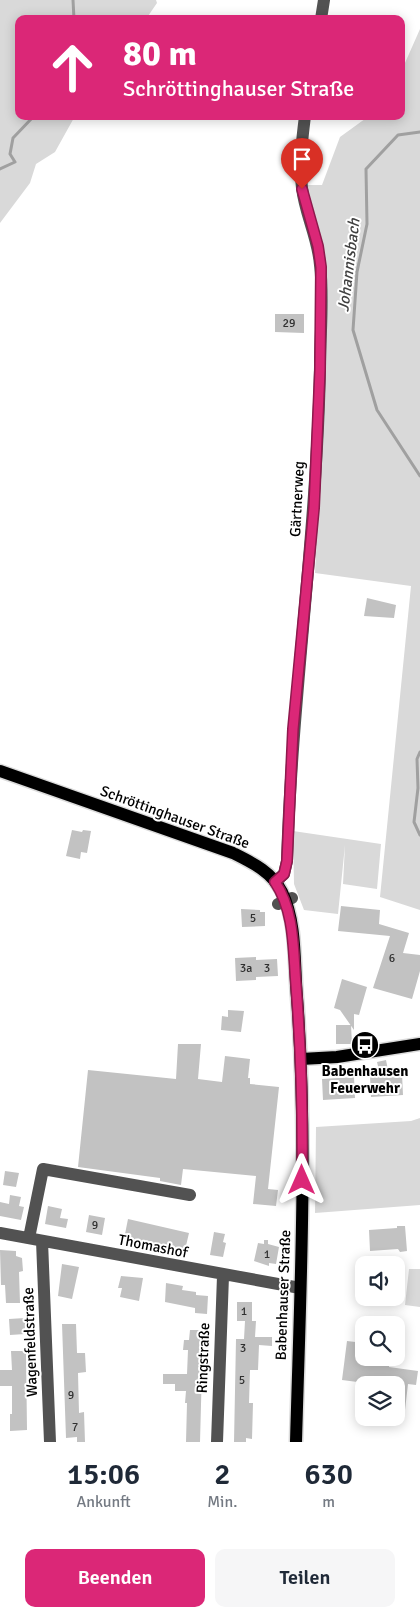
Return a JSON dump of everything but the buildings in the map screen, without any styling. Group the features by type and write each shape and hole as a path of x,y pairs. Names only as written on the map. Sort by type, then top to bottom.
{"main road":[{"name":"Schröttinghauser Straße","path":"0,771 233,853 263,870 275,882 285,901 293,945 301,1059"},
{"path":"301,1059 337,1057 420,1044"},
{"name":"Babenhauser Straße","path":"296,1442 302,1162 301,1059"}],"street":[{"path":"322,15 324,0"},
{"name":"Gärtnerweg","path":"275,882 284,874 287,861 293,729 314,508 320,370 321,267 318,246 302,189 301,152 305,120"},
{"path":"29,1238 43,1168 190,1195"},
{"name":"Thomashof","path":"0,1234 223,1276 300,1288"},
{"name":"Wagenfeldstraße","path":"42,1241 50,1442"},
{"name":"Ringstraße","path":"217,1442 223,1276"}],"shaded area":[{"path":"0,0 156,0 157,3 149,15 15,15 15,120 73,120 55,152 36,164 30,183 0,223"},
{"path":"420,29 420,910 380,897 411,586 315,573 325,370 326,262 307,185 322,185 340,137 363,120 405,120 405,63"},
{"path":"293,831 381,844 377,889 343,884 345,845 338,914 304,910 294,884"},
{"path":"420,1118 420,1205 315,1213 316,1127 411,1121"},
{"path":"409,1269 420,1269 420,1307 405,1305"}],"waterway":[{"path":"73,0 74,15"},
{"path":"0,169 15,162 10,154 13,138 30,120"},
{"name":"Johannisbach","path":"420,132 398,135 366,169 367,224 357,272 353,330 377,410 420,476"},
{"name":"Johannisbach","path":"420,752 417,759 418,788 414,822 420,835"}],"place":[{"name":"Babenhausen Feuerwehr","path":"365,1045"}],"route":[{"path":"302,189 318,246 321,267 320,370 314,508 293,729 287,861 284,874 275,882 286,901 293,945 302,1083 302,1180"}]}
